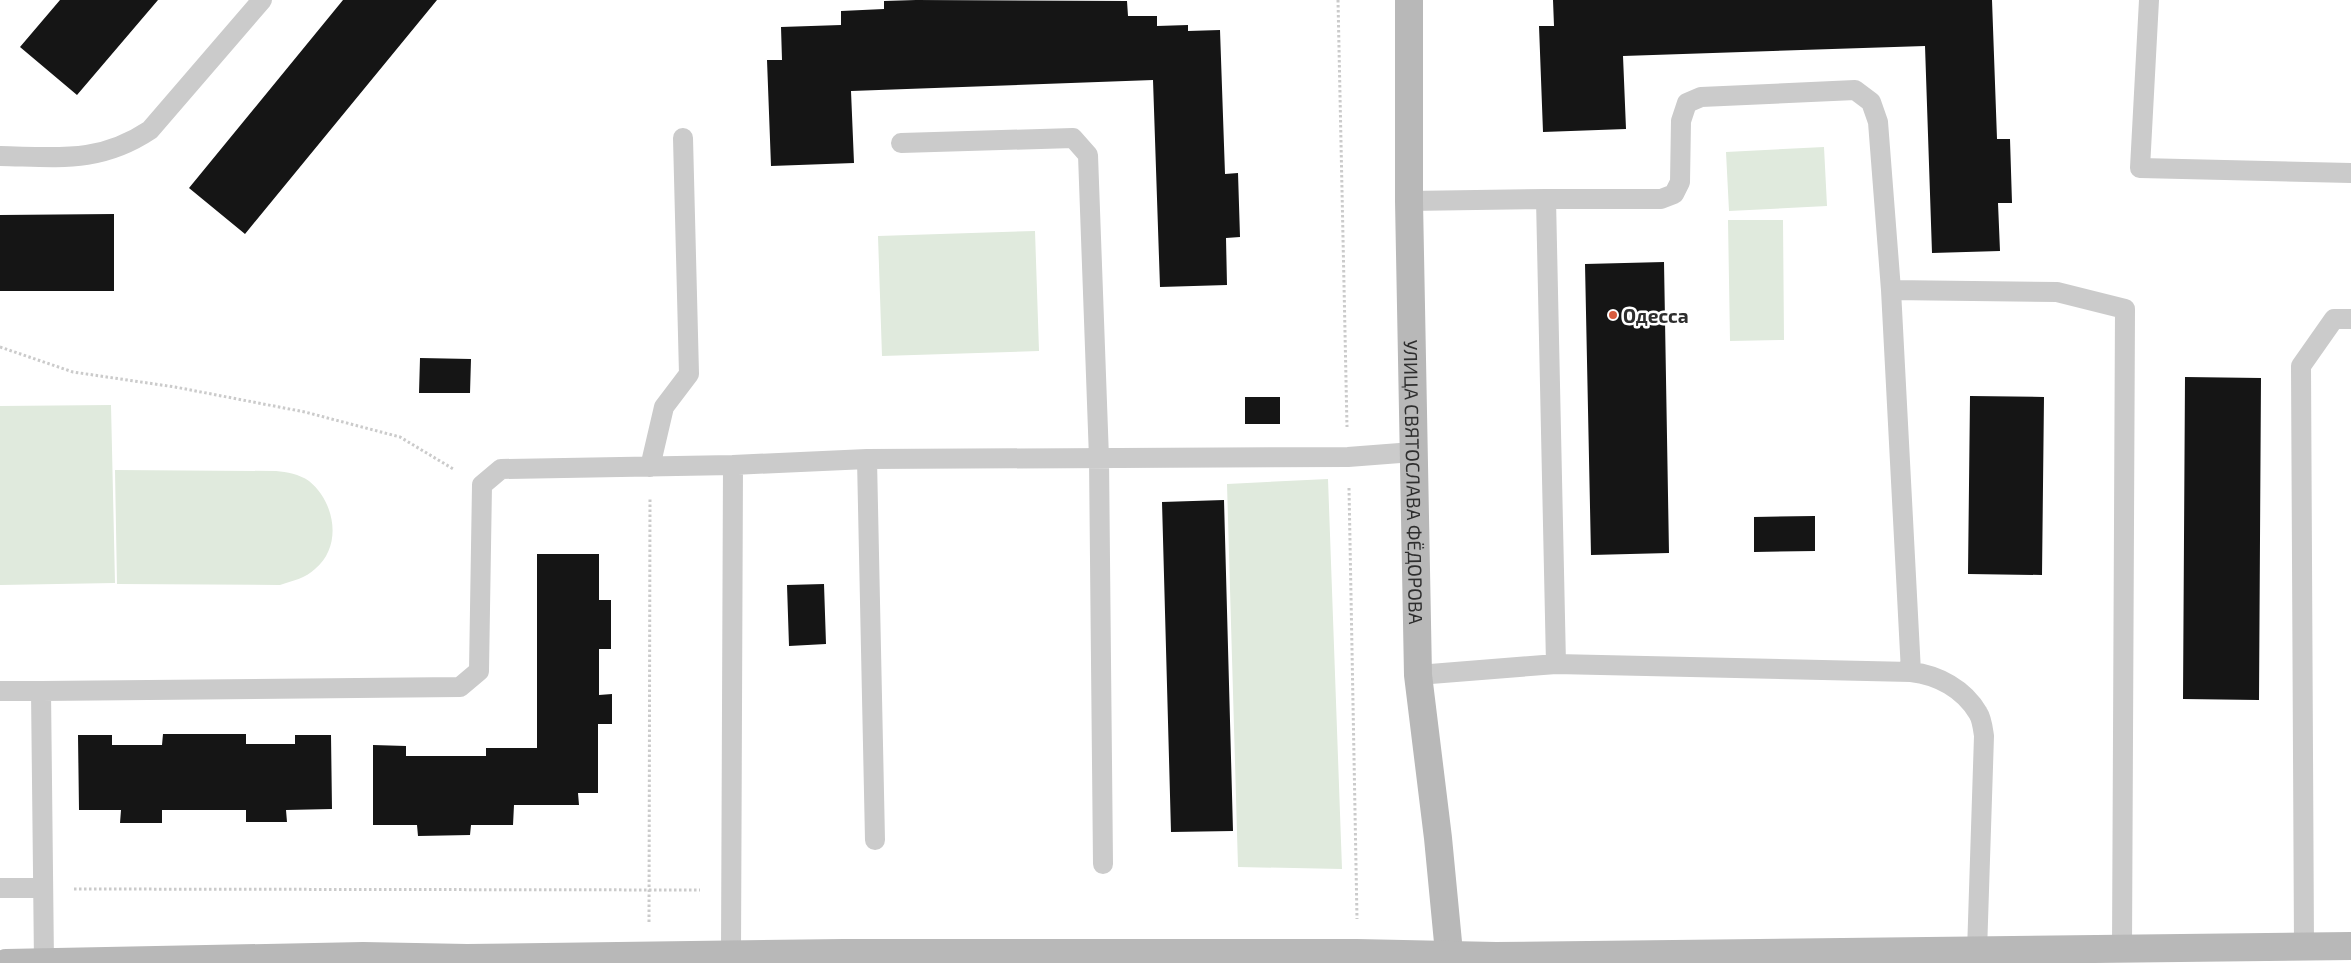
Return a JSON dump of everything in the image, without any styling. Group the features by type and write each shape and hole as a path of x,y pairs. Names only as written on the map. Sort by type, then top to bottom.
{"street":[{"name":"УЛИЦА СВЯТОСЛАВА ФЁДОРОВА","path":"1409,0 1408,202 1418,675 1438,838 1449,959"},
{"path":"6,963 467,961 731,954 844,958 1449,959 1506,956 1977,952 2351,946"}],"lane":[{"path":"0,156 78,157 102,153 130,143 150,130 262,0"},
{"path":"2149,0 2140,168 2351,173"},
{"path":"1408,202 1661,199 1674,194 1680,182 1681,121 1687,103 1701,96 1856,90 1871,102 1878,122 1891,290 1911,672"},
{"path":"650,467 664,407 689,374 683,138"},
{"path":"901,143 1073,138 1088,156 1099,458 1103,864"},
{"path":"1546,199 1556,664"},
{"path":"1891,290 2057,292 2125,309 2122,950"},
{"path":"2304,947 2301,366 2334,319 2351,319"},
{"path":"0,691 460,687 479,671 482,485 501,469 733,465 867,459 1348,457 1413,452"},
{"path":"867,459 875,840"},
{"path":"731,954 733,465"},
{"path":"1418,675 1556,664 1911,672 1927,674 1943,680 1966,698 1979,714 1984,736 1977,952"},
{"path":"41,690 44,962"},
{"path":"0,888 44,888"}],"path":[{"path":"0,347 73,372 175,387 305,412 400,437 482,485"},
{"path":"649,955 650,467"},
{"path":"44,888 730,890"}],"shaded area":[{"path":"1824,147 1827,206 1729,211 1726,152"},
{"path":"1728,220 1783,220 1784,340 1730,341"},
{"path":"1035,231 1039,351 882,356 878,236"},
{"path":"111,405 115,583 0,585 0,406"},
{"path":"115,470 276,471 297,475 309,481 325,500 332,524 330,548 324,559 307,575 280,585 117,584"},
{"path":"1328,479 1342,869 1238,867 1227,484"}],"building":[{"path":"60,0 158,0 77,95 20,47"},
{"path":"343,0 437,0 245,234 189,188"},
{"path":"1553,0 1992,0 1997,139 2010,139 2012,203 1998,203 2000,251 1932,253 1925,46 1623,56 1626,129 1543,132 1539,26 1554,26"},
{"path":"884,1 1127,1 1128,16 1157,16 1157,26 1188,25 1188,31 1220,30 1225,174 1238,173 1240,237 1226,238 1227,285 1160,287 1153,80 851,91 854,163 771,166 767,60 782,60 781,27 841,25 841,11 884,9"},
{"path":"114,214 114,291 0,291 0,215"},
{"path":"1664,262 1669,553 1591,555 1585,264"},
{"path":"420,358 471,359 470,393 419,393"},
{"path":"2185,377 2261,378 2259,700 2183,699"},
{"path":"1970,396 2044,397 2042,575 1968,574"},
{"path":"1245,397 1280,397 1280,424 1245,424"},
{"path":"1224,500 1233,831 1171,832 1162,502"},
{"path":"1815,516 1815,551 1754,552 1754,517"},
{"path":"537,554 599,554 599,600 611,600 611,649 599,649 599,695 612,694 612,724 598,724 598,793 578,793 579,805 514,805 513,825 471,825 470,835 418,836 417,825 373,825 373,745 406,746 406,756 486,756 486,748 537,748"},
{"path":"824,584 826,644 789,646 787,585"},
{"path":"163,734 246,734 246,744 295,744 295,735 331,735 332,809 286,810 287,822 246,822 246,810 162,810 162,823 120,823 121,810 79,810 78,735 112,735 112,745 162,745"}],"place":[{"name":"Одесса","path":"1613,315"}]}
